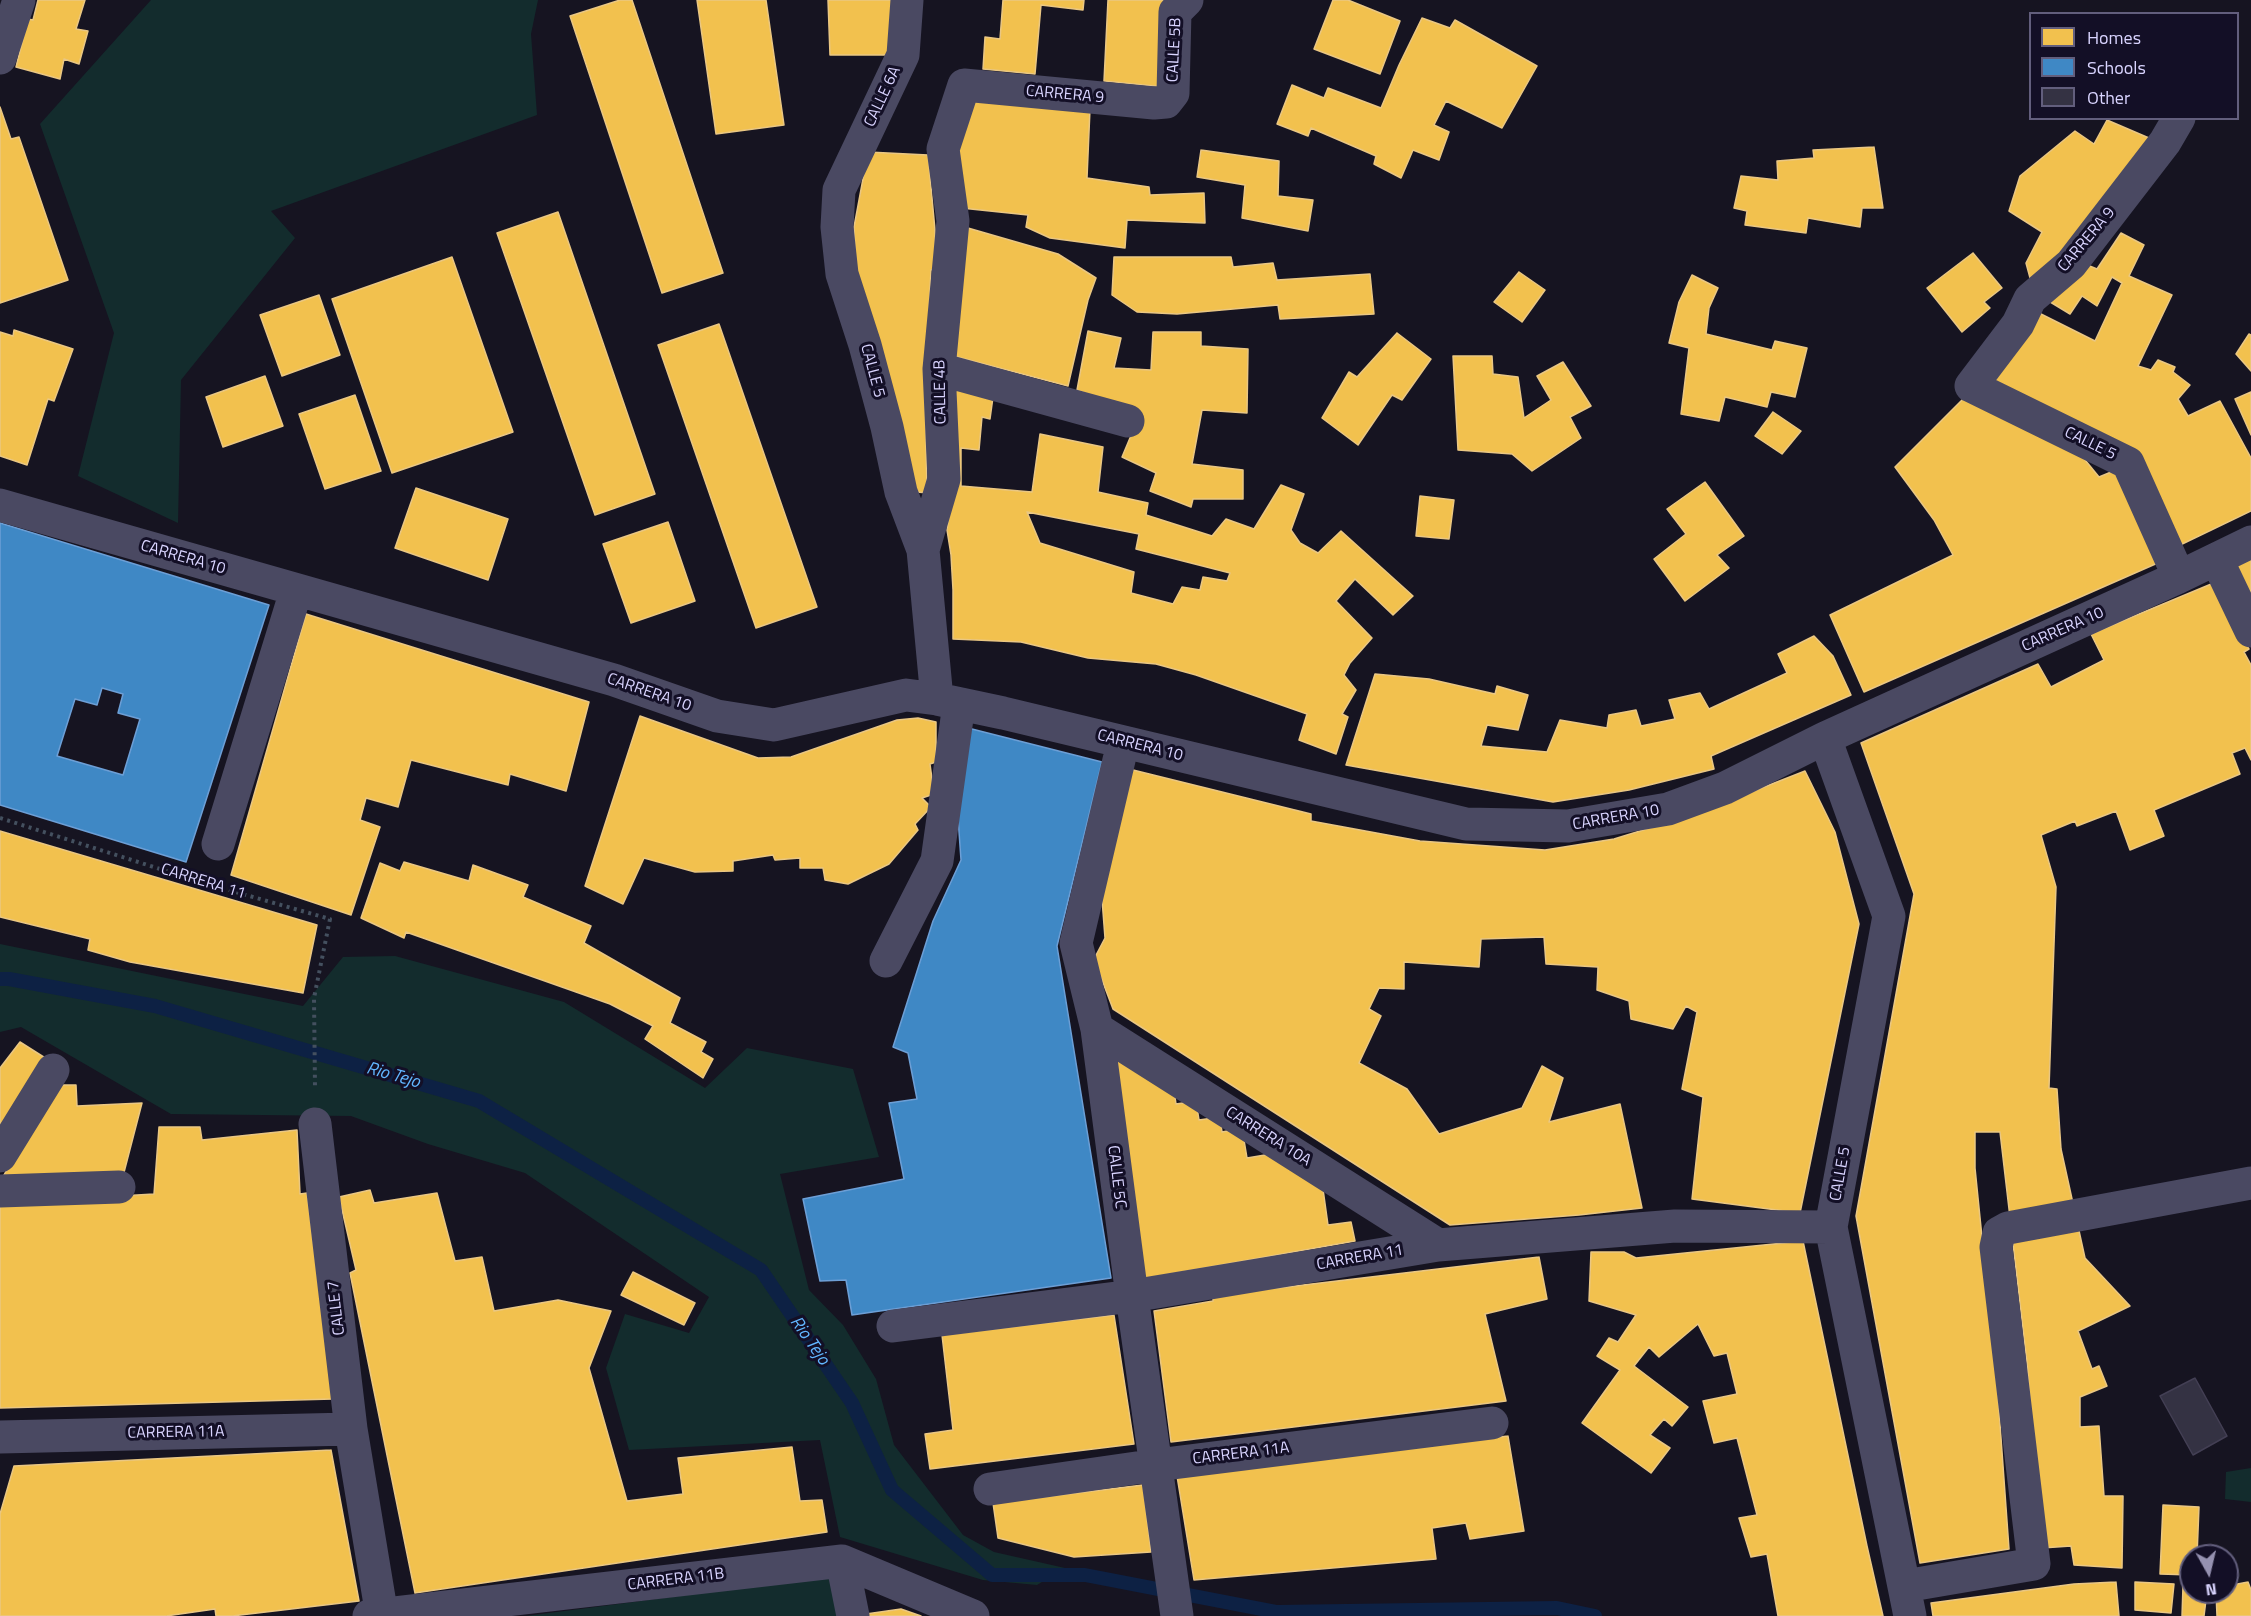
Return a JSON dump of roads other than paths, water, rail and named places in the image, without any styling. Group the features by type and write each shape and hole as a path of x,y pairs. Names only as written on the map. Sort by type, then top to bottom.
{"street":[{"path":"0,58 19,0"},
{"name":"CALLE 6A","path":"839,189 903,55 907,0"},
{"name":"CALLE 5B","path":"1166,102 1173,93 1175,12 1188,0"},
{"name":"CARRERA 9","path":"964,85 1154,103 1166,102"},
{"name":"CALLE 4B","path":"886,961 937,861 948,702 923,550 944,479 939,369 953,221 943,149 964,85"},
{"name":"CARRERA 9","path":"1971,386 2018,324 2030,299 2071,264 2165,142 2178,120"},
{"name":"CALLE 5","path":"839,189 837,227 842,274 866,345 901,492 923,550"},
{"path":"939,369 1128,422"},
{"name":"CALLE 5","path":"1971,386 2128,463 2179,578"},
{"name":"CARRERA 10","path":"0,505 614,680 717,716 774,725 906,695 948,702 1123,742 1466,824 1568,826 1668,809 1725,788 1825,738 2179,578 2251,542"},
{"path":"2217,560 2251,631"},
{"path":"218,844 296,591"},
{"name":"CALLE 5","path":"1825,738 1889,916 1831,1227 1907,1601"},
{"name":"CALLE 5C","path":"1123,742 1076,943 1097,1029 1177,1616"},
{"name":"CARRERA 10A","path":"1097,1029 1438,1245"},
{"path":"0,1156 53,1070"},
{"name":"CALLE 7","path":"315,1124 351,1429 378,1615"},
{"path":"1907,1601 2034,1564 1996,1248 1999,1233 2008,1228 2251,1184"},
{"path":"0,1191 119,1187"},
{"name":"CARRERA 11","path":"893,1326 1132,1296 1438,1245 1675,1226 1831,1227"},
{"name":"CARRERA 11A","path":"990,1489 1157,1465 1492,1423"},
{"name":"CARRERA 11A","path":"0,1437 351,1429"},
{"path":"842,1561 853,1616"},
{"name":"CARRERA 11B","path":"378,1615 842,1561 973,1616"}],"waterway":[{"name":"Rio Tejo","path":"0,979 155,1006 479,1101 761,1270 852,1403 892,1490 992,1575 1085,1575 1277,1612 1557,1608 1595,1616"}]}
